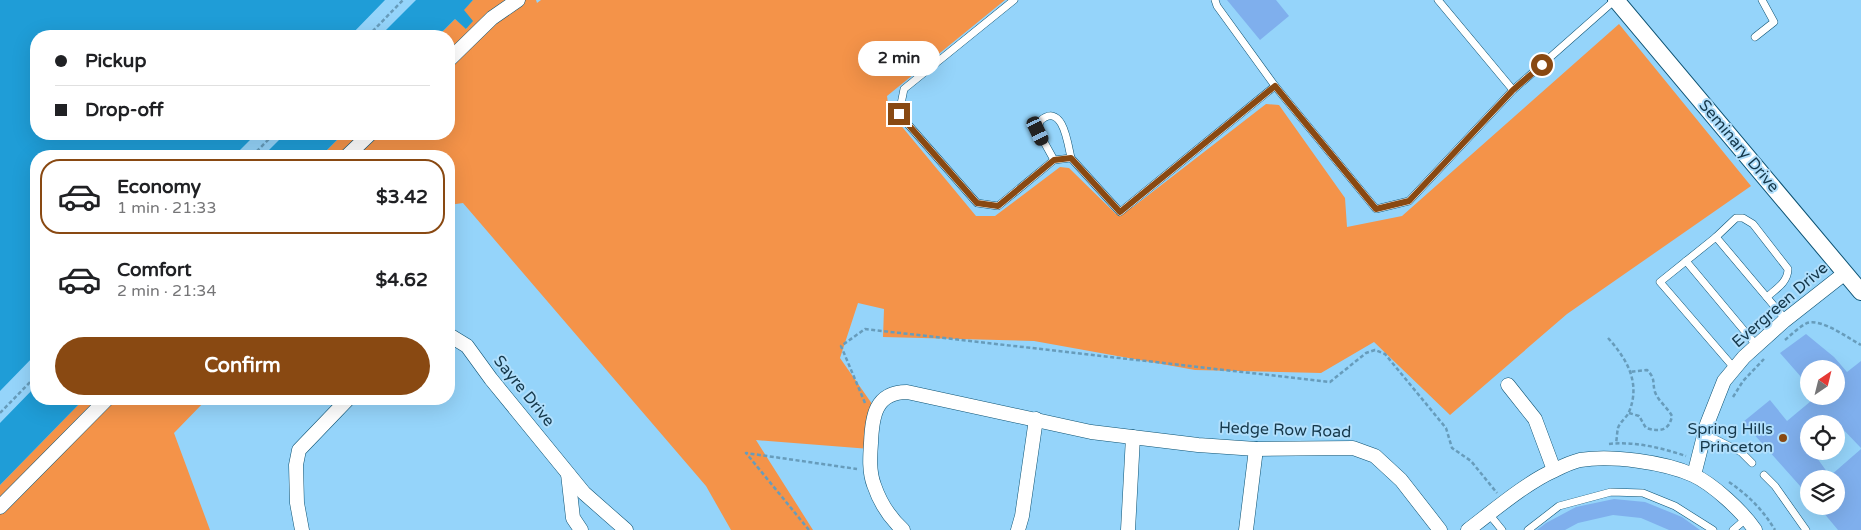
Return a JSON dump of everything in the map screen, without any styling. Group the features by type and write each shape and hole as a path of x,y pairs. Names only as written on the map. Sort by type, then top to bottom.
{"street":[{"path":"455,54 492,18 518,0"},
{"name":"Seminary Drive","path":"1615,0 1861,292"},
{"path":"353,150 364,140"},
{"name":"Evergreen Drive","path":"1694,475 1705,434 1724,381 1757,346 1786,320 1845,273"},
{"name":"Sayre Drive","path":"455,339 467,346 491,379 584,493 626,530"},
{"path":"1508,385 1535,419 1554,470"},
{"name":"Hedge Row Road","path":"872,418 882,401 890,394 907,392 1091,432 1256,450 1353,448 1375,456 1401,480 1440,530"},
{"path":"0,508 101,405"},
{"path":"302,530 297,503 296,464 299,450 342,405"},
{"path":"872,418 870,460 874,485 890,518 902,530"},
{"path":"1018,530 1022,516 1036,419"},
{"path":"1128,530 1133,437"},
{"path":"1246,530 1256,450"},
{"path":"1468,530 1505,502 1554,470 1580,460 1613,459 1652,463 1694,475 1726,499 1747,518 1755,530"},
{"path":"568,474 573,518 581,530"}],"lane":[{"path":"1014,0 904,89 899,114 977,203 998,206 1054,160 1071,158"},
{"path":"1215,0 1217,6 1275,86 1376,209 1409,201 1513,90 1615,0"},
{"path":"1438,0 1513,90"},
{"path":"1755,37 1774,22 1762,0"},
{"path":"1054,160 1038,131 1040,121 1049,116 1054,117 1063,124 1071,158 1120,212 1275,86"},
{"path":"1735,369 1660,282 1716,237 1736,218 1744,218 1752,224 1788,269 1788,276 1784,282 1766,297"},
{"path":"1716,237 1786,320"},
{"path":"1686,261 1757,346"},
{"path":"1705,434 1740,452 1752,463"},
{"path":"1764,475 1775,486 1806,530"},
{"path":"1528,530 1560,506 1611,492 1643,493 1675,506 1713,530"},
{"path":"1489,514 1502,530"},
{"path":"1733,530 1747,518"}],"path":[{"path":"374,30 403,0"},
{"path":"258,150 268,140"},
{"path":"1780,344 1808,323 1815,322 1825,324 1861,345"},
{"path":"872,418 841,346 866,328 1330,382 1366,353 1375,350 1385,354 1446,428 1452,448 1471,461 1505,502"},
{"path":"1608,338 1622,354 1630,372 1634,394 1629,413 1618,427 1616,443"},
{"path":"1731,400 1743,381 1767,355"},
{"path":"1629,413 1639,416 1646,428 1658,431 1664,429 1670,423 1672,416 1655,392 1654,380 1651,375 1646,370 1630,372"},
{"path":"0,413 30,382"},
{"path":"809,530 746,453 871,472"}],"shaded area":[{"path":"473,0 536,0 537,3 541,0 1005,0 887,96 889,111 976,216 995,216 1060,167 1069,168 1116,214 1133,207 1266,104 1279,105 1345,198 1347,227 1402,216 1619,24 1751,186 1567,314 1450,415 1374,342 1321,373 1195,370 1034,341 883,337 884,309 858,303 840,358 877,411 870,449 756,440 813,530 731,530 706,486 463,203 455,204 455,150 327,150 337,140 455,140 455,30 444,30 455,19 467,29 463,10"},
{"path":"78,405 201,405 174,433 210,530 0,530 0,485"}],"water":[{"path":"0,0 385,0 356,30 30,30 30,140 250,140 240,150 30,150 30,360 0,391"},
{"path":"416,0 473,0 464,10 473,21 466,29 455,19 444,30 386,30"},
{"path":"279,140 337,140 327,150 269,150"},
{"path":"30,392 30,405 78,405 0,485 0,423"}],"building":[{"path":"1227,0 1276,0 1289,16 1260,40"},
{"name":"Spring Hills Princeton","path":"1806,334 1837,360 1800,360 1800,376 1780,353"},
{"name":"Spring Hills Princeton","path":"1861,361 1861,448 1845,431 1845,415 1800,415 1800,460 1818,460 1826,470 1800,470 1800,486 1743,422 1770,400 1787,421 1806,405 1845,405 1845,370 1847,372"},
{"name":"Spring Hills Princeton","path":"1861,449 1861,530 1838,530 1826,515 1845,515 1845,470 1837,470"},
{"path":"1614,499 1645,502 1682,517 1700,530 1669,530 1641,518 1613,515 1578,523 1565,530 1537,530 1576,507"}],"place":[{"name":"Spring Hills Princeton","path":"1783,438"}],"route":[{"path":"899,114 977,203 998,206 1054,160 1071,158 1120,212 1275,86 1376,209 1409,201 1513,90 1542,65"}]}
